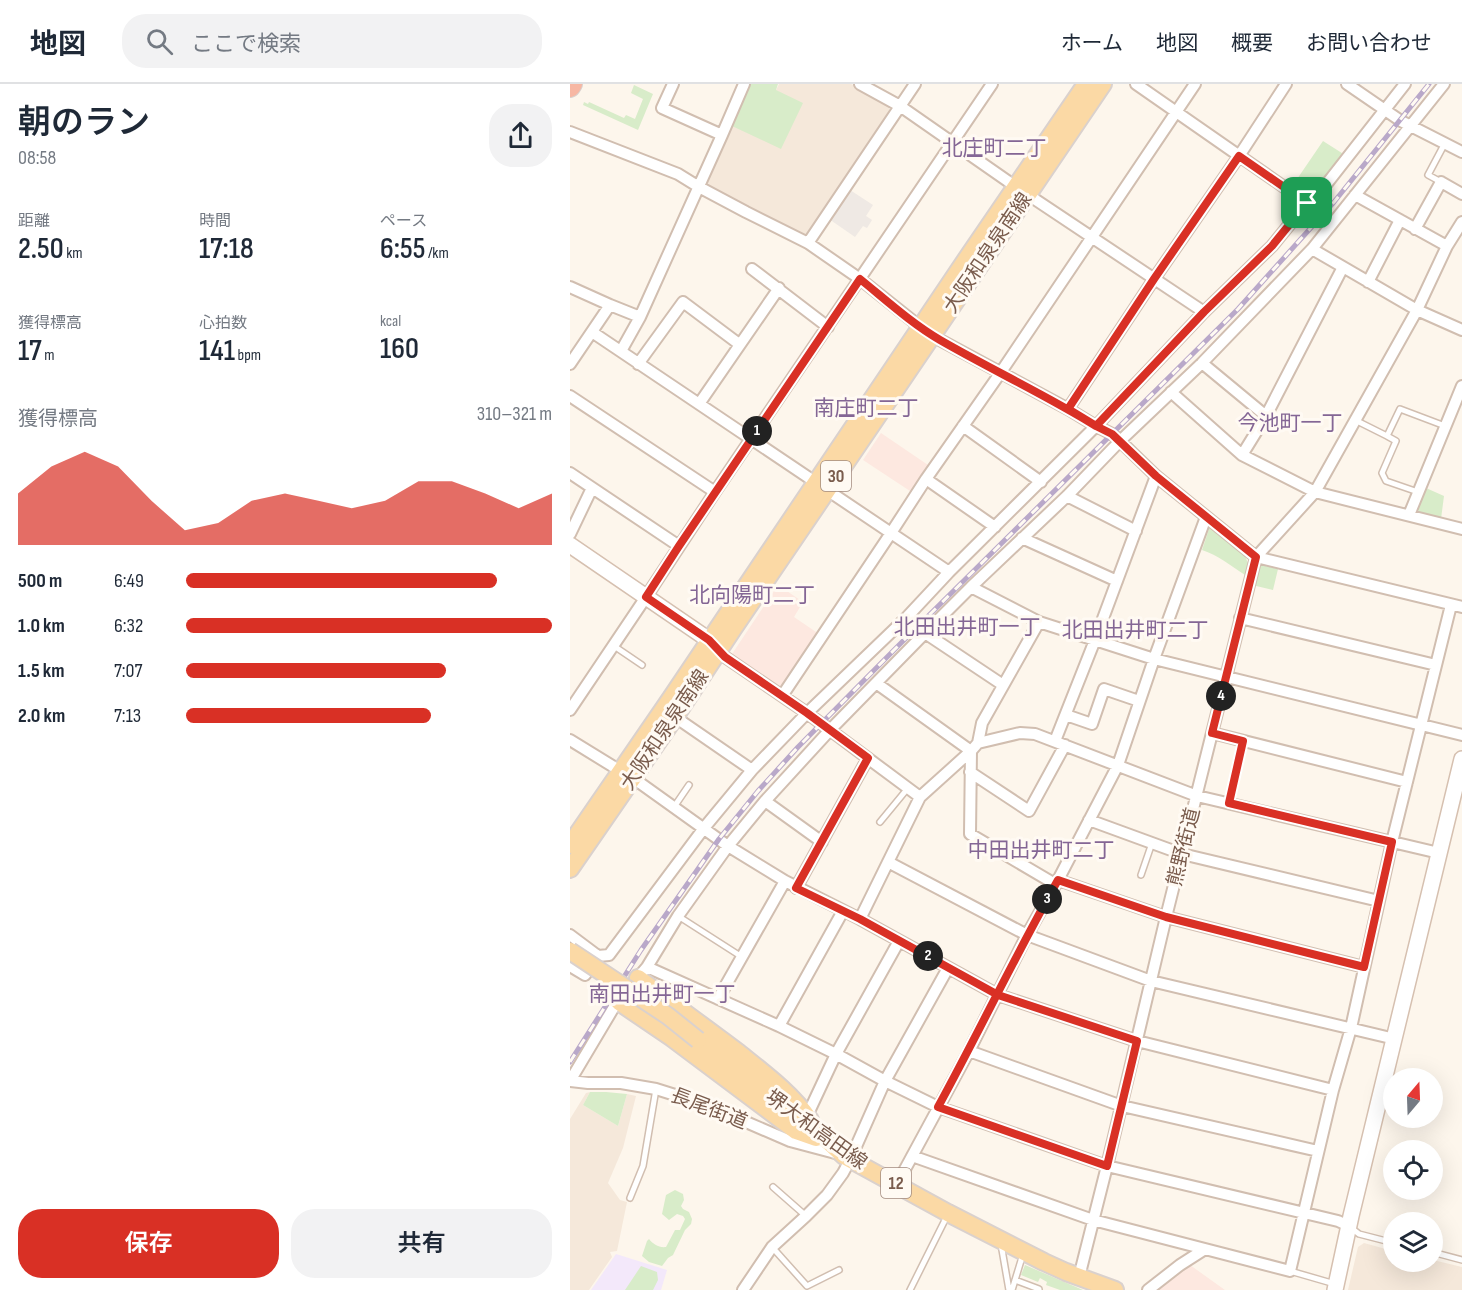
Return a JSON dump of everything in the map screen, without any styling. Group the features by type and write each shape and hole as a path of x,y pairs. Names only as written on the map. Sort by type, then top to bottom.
{"main road":[{"name":"大阪和泉泉南線","path":"570,869 626,775 1022,190 1086,84"},
{"name":"大阪和泉泉南線","path":"1022,190 1103,84"},
{"name":"大阪和泉泉南線","path":"570,845 675,717 714,645"},
{"name":"堺大和高田線","path":"570,951 668,1016 847,1158 1051,1266 1115,1290"},
{"path":"642,972 796,1101 817,1133"},
{"path":"619,1002 672,1038 796,1131 831,1144"}],"street":[{"path":"673,84 662,108 722,135"},
{"path":"860,84 900,106 1204,312"},
{"path":"808,243 915,84"},
{"path":"570,710 992,84"},
{"path":"1136,84 1307,203"},
{"path":"782,696 926,479 1195,84"},
{"path":"1068,409 1286,84"},
{"path":"1347,84 1411,127 1462,152"},
{"path":"570,935 598,956 609,955 704,828 752,770 1041,482 1204,312 1272,246 1307,203 1325,186 1405,84"},
{"path":"570,1081 614,1007 642,972 678,916 728,846 765,801 830,730 925,633 1202,363 1312,249 1444,84"},
{"path":"621,351 640,316 699,187 741,85"},
{"path":"570,132 678,174 808,243 860,279 927,331 1112,434 1156,476 1256,557 1457,606 1436,665 1392,842 1351,1028 1333,1090 1290,1271 1093,1220 912,1156"},
{"path":"1415,229 1442,182 1462,194"},
{"path":"1355,195 1447,246"},
{"path":"1368,282 1400,220"},
{"path":"1256,557 1315,492 1417,310 1447,246 1462,222"},
{"path":"1312,249 1417,310 1462,330"},
{"path":"1242,455 1266,416 1342,267"},
{"path":"752,269 828,327"},
{"path":"570,287 640,316"},
{"path":"699,404 779,288"},
{"path":"638,364 684,302 739,344"},
{"path":"570,364 610,305"},
{"path":"592,332 949,572"},
{"path":"1202,363 1266,416"},
{"path":"1409,515 1462,386"},
{"path":"1171,392 1242,455 1315,492 1462,529"},
{"path":"570,396 715,492"},
{"path":"963,426 1041,482"},
{"path":"570,473 679,546"},
{"path":"970,772 1029,811 1060,743 1066,715 1156,476"},
{"path":"926,479 995,527"},
{"path":"570,534 592,488"},
{"path":"1067,495 1136,531"},
{"path":"897,1184 1118,765 1206,517"},
{"path":"1022,538 1117,581"},
{"path":"570,546 714,645 920,797"},
{"name":"熊野街道","path":"1079,1277 1256,557"},
{"path":"971,587 1039,622 1154,659 1462,735"},
{"path":"1240,618 1436,665"},
{"path":"1039,622 982,723 974,747 970,772 970,834 1056,882 1166,917 1364,967"},
{"path":"925,633 1003,685"},
{"path":"876,683 974,747"},
{"path":"1066,715 1092,724 1104,689 1139,701"},
{"path":"675,717 752,770"},
{"path":"860,919 920,797 974,747 1020,733 1035,734 1197,796 1439,854"},
{"path":"1212,733 1407,782"},
{"path":"570,740 674,807 728,846 796,888 860,919 998,995 1137,1041 1333,1090"},
{"path":"796,888 868,758"},
{"path":"1336,1287 1462,759"},
{"path":"765,801 822,842"},
{"path":"1089,820 1182,854 1378,902"},
{"path":"888,862 1027,935 1151,981 1395,1039"},
{"path":"718,999 785,881"},
{"path":"779,1026 843,911"},
{"path":"807,1116 836,1054 899,941"},
{"path":"570,966 585,975 598,956"},
{"path":"743,1290 772,1247 827,1195 843,1173 847,1158 885,1081 948,968"},
{"path":"642,972 718,999 779,1026 938,1107 1107,1166 1338,1221 1349,1226"},
{"path":"969,1051 1122,1106 1318,1151"},
{"name":"長尾街道","path":"570,1081 621,1083 656,1089 713,1109 790,1141 847,1158"},
{"path":"1148,1290 1180,1265 1205,1250"}],"lane":[{"path":"1442,182 1428,176 1445,144"},
{"path":"1387,436 1400,409 1445,426"},
{"path":"1355,420 1396,441 1382,473 1386,481 1418,492"},
{"path":"614,645 642,665"},
{"path":"1229,803 1243,741"},
{"path":"674,807 689,785"},
{"path":"880,822 908,788"},
{"path":"1141,875 1152,843"},
{"path":"678,916 742,957"},
{"path":"630,1198 644,1166 656,1089"},
{"path":"773,1187 806,1216"},
{"path":"910,1290 948,1213"},
{"path":"1349,1226 1359,1234 1383,1240"},
{"path":"1001,1240 1011,1290"},
{"path":"772,1247 807,1286 839,1270"},
{"path":"1011,1290 1024,1252"},
{"path":"1443,1255 1462,1260"},
{"path":"1290,1271 1336,1287"},
{"path":"1015,1280 1039,1290"}],"shaded area":[{"path":"779,84 851,84 889,106 889,111 806,234 801,235 707,186 705,182 750,88 772,98"},
{"path":"850,190 873,205 866,216 872,220 867,228 863,226 855,237 829,219"},
{"path":"881,433 931,467 913,493 863,460"},
{"path":"778,585 803,602 794,617 819,634 785,685 779,686 732,654"},
{"path":"590,1092 583,1105 618,1126 627,1094 636,1096 623,1148 608,1183 620,1200 627,1202 617,1251 610,1252 612,1257 589,1290 570,1290 570,1119 586,1093"},
{"path":"1364,1243 1383,1248 1383,1272 1443,1272 1443,1262 1462,1267 1462,1290 1348,1290 1358,1247"},
{"path":"616,1254 667,1270 661,1290 591,1290"},
{"path":"1190,1265 1225,1290 1157,1290"}],"green space":[{"path":"751,84 778,84 776,90 803,103 781,149 732,126"},
{"path":"634,85 653,94 638,130 583,105 584,102 588,104 589,102 624,118 626,115 635,119 643,99 631,93"},
{"path":"1323,141 1345,155 1312,194 1307,195 1293,185"},
{"path":"1426,488 1444,496 1441,519 1421,514 1418,510"},
{"path":"1209,529 1213,529 1245,556 1248,563 1245,575 1202,550"},
{"path":"1261,565 1278,569 1273,590 1252,585 1256,567"},
{"path":"590,1092 627,1094 618,1126 583,1105"},
{"path":"675,1190 683,1194 684,1200 681,1206 689,1212 692,1219 673,1255 662,1266 649,1262 642,1256 649,1239 656,1245 666,1247 675,1230 680,1230 685,1219 683,1216 677,1214 669,1220 662,1214 666,1195"},
{"path":"1025,1265 1083,1290 1060,1290 1046,1285 1047,1282 1040,1278 1038,1282 1021,1275"},
{"path":"641,1266 657,1272 658,1280 653,1290 625,1290"}],"railway":[{"path":"570,1062 641,950 719,839 758,791 798,747 904,640 1238,309 1334,202 1429,84"}],"district":[{"name":"北庄町二丁","path":"994,148"},
{"name":"南庄町二丁","path":"866,408"},
{"name":"今池町一丁","path":"1290,423"},
{"name":"北向陽町二丁","path":"752,595"},
{"name":"北田出井町一丁","path":"967,627"},
{"name":"北田出井町二丁","path":"1135,630"},
{"name":"中田出井町二丁","path":"1041,850"},
{"name":"南田出井町一丁","path":"662,994"}],"route":[{"path":"1307,203 1239,156 1068,409 1096,426 1112,434 1156,476 1256,557 1212,733 1243,741 1229,803 1392,842 1364,967 1166,917 1058,880 1027,935 998,995 938,1107 1107,1166 1137,1041 998,995 860,919 796,888 868,758 725,657 709,640 646,597 860,279 940,340 1096,426 1204,312 1272,246 1307,203"}]}
